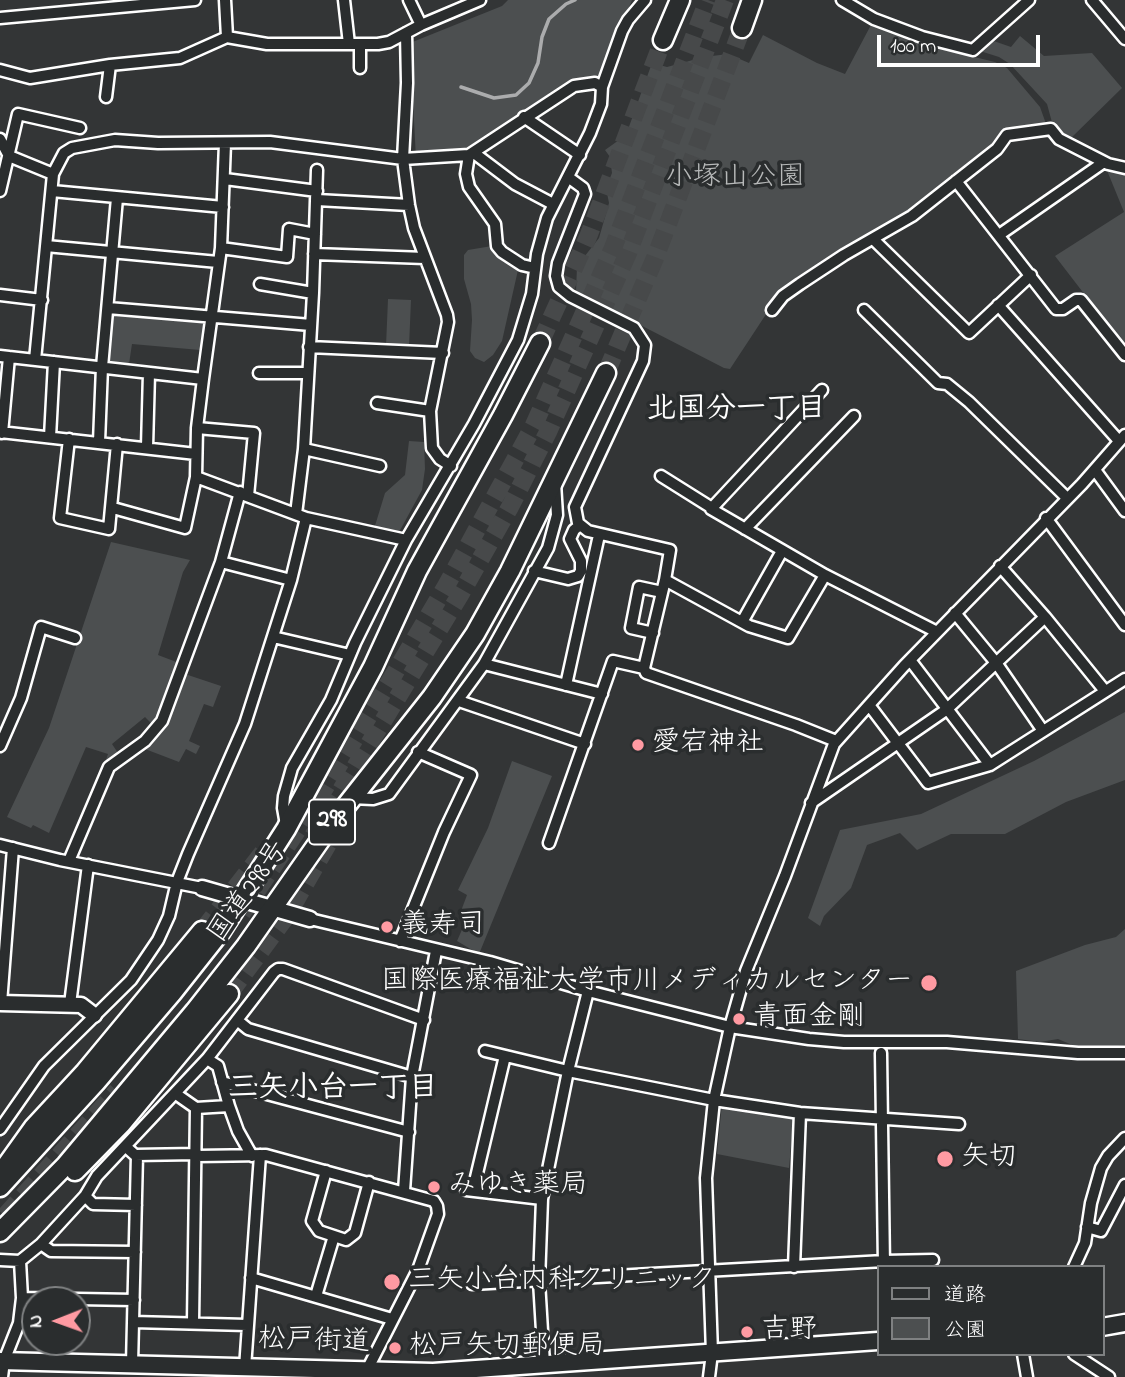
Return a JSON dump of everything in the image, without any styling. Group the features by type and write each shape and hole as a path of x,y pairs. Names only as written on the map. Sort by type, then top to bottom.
{"highway":[{"path":"663,40 680,0"},
{"path":"742,28 752,0"},
{"name":"国道298号","path":"0,1187 96,1082 172,993 241,900 286,829 373,667 417,570 540,343"},
{"name":"国道298号","path":"4,1228 66,1165 246,946 351,798 432,697 475,634 510,571 606,373"},
{"path":"0,1174 34,1127 85,1072 202,931"},
{"path":"4,1228 60,1185 121,1124 229,995"}],"main road":[{"path":"1104,1327 1125,1323"},
{"name":"松戸街道","path":"2,1367 132,1364 365,1374 433,1372 876,1341"}],"street":[{"path":"0,19 195,0"},
{"path":"225,0 227,37"},
{"path":"344,0 360,68"},
{"path":"410,0 421,25"},
{"path":"0,70 30,78 110,65 180,58 227,37 267,44 389,42 467,2 480,0"},
{"path":"286,829 284,796 292,768 331,700 406,540 451,466 518,340 532,293 541,237 553,204 580,155 601,104 602,86 622,31 645,0"},
{"path":"842,0 874,19 922,37 973,50 1028,0"},
{"path":"1092,0 1125,39"},
{"path":"406,33 407,83 403,159 409,205 414,228 447,315 443,353 430,411 432,448 440,459 451,466"},
{"path":"106,97 110,65"},
{"path":"35,360 53,174 64,153 84,144 115,140 225,144 270,142 403,159 471,154 574,86 595,83 602,86"},
{"path":"0,191 18,114 80,128"},
{"path":"524,117 580,155"},
{"path":"772,310 783,296 800,284 912,216 997,149 1007,135 1051,129 1059,139 1104,162 1125,168"},
{"path":"0,139 9,156 53,174"},
{"path":"113,508 185,528 196,477 202,379 221,248 225,144"},
{"path":"471,154 515,184 553,204"},
{"path":"471,154 466,174 469,187 495,224 498,246 502,252 522,265 535,268"},
{"path":"999,235 1104,162"},
{"path":"0,1129 44,1066 122,990 152,951 169,916 177,883 240,737 291,580 301,516 317,170"},
{"path":"568,177 583,188 586,194 556,270 559,287 570,296 634,328 645,345 643,361 590,477 577,499 575,514 580,525 599,535 670,550 666,580 644,668 646,673 836,741"},
{"path":"225,179 317,195 409,205"},
{"path":"956,181 1059,310 1076,300 1084,302 1125,355"},
{"path":"52,191 223,207"},
{"path":"99,442 102,368 117,198"},
{"path":"221,248 287,257 289,229 315,234"},
{"path":"873,239 969,333 1031,275"},
{"path":"46,246 219,262"},
{"path":"314,254 425,258"},
{"path":"260,284 313,292"},
{"path":"0,295 42,300"},
{"path":"711,1376 706,1178 714,1100 746,971 836,741 910,660 1095,470 1122,438 998,305"},
{"path":"107,307 311,325"},
{"path":"864,310 938,383 947,384 969,402 1067,498"},
{"path":"309,346 443,353"},
{"path":"197,454 1,433 4,356 202,379"},
{"path":"50,437 54,362"},
{"path":"147,447 149,373"},
{"path":"259,373 307,373"},
{"path":"712,508 822,390"},
{"path":"377,403 430,411"},
{"path":"745,529 854,415"},
{"path":"69,861 109,767 152,735 162,721 244,494 254,433 197,428"},
{"path":"69,439 60,517 109,529 117,444"},
{"path":"304,449 380,466"},
{"path":"1095,470 1125,512"},
{"path":"661,476 782,551 937,632"},
{"path":"196,477 301,516 406,540"},
{"path":"351,798 373,799 389,794 484,664 548,548 557,515 554,479"},
{"path":"1046,518 1125,625"},
{"path":"534,571 568,579 578,576 581,561 570,539 580,525"},
{"path":"566,685 599,535"},
{"path":"742,622 782,551"},
{"path":"221,562 291,580"},
{"path":"1000,566 1105,691"},
{"path":"666,580 763,632 788,638 825,575"},
{"path":"653,633 631,628 639,587 662,592"},
{"path":"955,613 997,664 1043,731"},
{"path":"811,803 946,710 1045,617"},
{"path":"0,746 21,698 41,627 75,638"},
{"path":"273,637 350,655"},
{"path":"910,660 989,765"},
{"path":"549,842 613,661 644,668"},
{"path":"484,664 602,694"},
{"path":"869,705 928,783 989,765 1125,679"},
{"path":"459,701 585,744"},
{"path":"400,941 444,832 471,775 418,752"},
{"path":"0,845 202,888 272,909 490,962 588,991 730,1027 844,1042 947,1042 1078,1053 1125,1053"},
{"path":"13,848 0,1003 70,1004 86,1007 94,1015"},
{"path":"70,1004 89,865"},
{"path":"404,1191 412,1077 436,951"},
{"path":"0,1260 20,1261 41,1244 85,1196 97,1176 177,1094 278,969 424,1020"},
{"path":"544,1364 539,1281 542,1199 568,1071 588,991"},
{"path":"237,1020 248,1029 412,1077"},
{"path":"485,1051 568,1071 714,1100 800,1113 959,1124"},
{"path":"881,1053 884,1264"},
{"path":"505,1056 470,1190 542,1199"},
{"path":"207,1059 218,1066 238,1131 256,1156 245,1368"},
{"path":"222,1082 409,1132"},
{"path":"177,1094 196,1108 229,1106"},
{"path":"193,1322 196,1108"},
{"path":"793,1267 800,1113"},
{"path":"1075,1265 1085,1243 1101,1168 1125,1138"},
{"path":"125,1146 137,1155 256,1156 326,1171 433,1201 438,1214 418,1270 365,1374"},
{"path":"132,1364 137,1155"},
{"path":"326,1171 312,1221 319,1231 346,1240 355,1233 369,1182"},
{"path":"1087,1227 1101,1231 1125,1185"},
{"path":"85,1196 93,1204 136,1205"},
{"path":"316,1296 334,1236"},
{"path":"41,1244 51,1251 135,1252"},
{"path":"471,1284 933,1260"},
{"path":"20,1261 21,1286"},
{"path":"251,1278 392,1319"},
{"path":"91,1299 134,1300"},
{"path":"2,1367 19,1323 21,1306"},
{"path":"133,1322 247,1325"},
{"path":"1023,1356 1027,1377"},
{"path":"1077,1356 1109,1377"}],"green space":[{"path":"508,0 632,0 599,82 569,84 471,151 416,159 410,43 502,6"},
{"name":"小塚山公園","path":"872,23 937,48 995,62 1007,68 1040,107 1044,126 1005,130 993,145 910,211 796,279 780,293 730,369 576,292 577,266 599,238 609,203 606,188 612,173 610,157 605,150 626,135 652,63 667,67 728,54 749,63 763,35 845,74"},
{"path":"1020,36 1044,56 1092,53 1122,88 1070,139 1053,126 1047,104 1010,64 980,51 988,39 1011,47"},
{"path":"1106,168 1125,172 1125,347 1055,256 1124,212"},
{"path":"492,246 500,257 518,270 502,341 493,355 484,362 475,358 470,351 471,304 464,279 464,255 468,250"},
{"path":"388,299 411,300 409,347 386,346"},
{"path":"112,311 207,319 200,350 132,344 129,364 110,364 107,359"},
{"path":"409,441 424,442 425,469 422,490 398,534 374,529 385,493 405,475"},
{"path":"111,542 190,560 183,572 158,655 179,663 154,726 145,717 112,744 118,753 105,763 108,754 86,747 49,833 7,817 49,728"},
{"path":"185,674 221,686 213,707 204,704 189,741 200,746 196,754 186,749 179,762 145,749 162,731"},
{"path":"1125,712 1125,780 1066,802 1005,834 951,834 917,850 900,833 867,845 851,888 824,916 820,926 808,918 840,830 921,814 1034,761"},
{"path":"512,761 552,776 479,954 457,941 468,916 461,911 467,895 458,890 488,828"},
{"path":"1125,929 1125,1045 1077,1047 1058,1039 1040,1042 1018,1039 1016,971 1085,945 1116,937"},
{"path":"722,1104 794,1113 789,1168 717,1154"}],"waterway":[{"path":"461,87 494,98 516,95 529,83 538,63 542,37 549,19 575,0"}],"tunnel":[{"path":"242,913 317,801 393,676 446,586 534,425 613,248 708,0"},
{"path":"313,836 460,595 510,507 548,432 628,253 725,0"},
{"path":"606,373 655,258 742,28"},
{"path":"540,343 588,237 663,40"},
{"path":"229,994 288,914 341,821"},
{"path":"202,931 264,851"},
{"path":"5,1216 117,1091"}],"place":[{"name":"愛宕神社","path":"638,745"},
{"name":"義寿司","path":"387,927"},
{"name":"国際医療福祉大学市川メディカルセンター","path":"929,983"},
{"name":"青面金剛","path":"739,1019"},
{"name":"矢切","path":"945,1159"},
{"name":"みゆき薬局","path":"434,1187"},
{"name":"三矢小台内科クリニック","path":"392,1282"},
{"name":"吉野","path":"747,1332"},
{"name":"松戸矢切郵便局","path":"395,1348"}],"district":[{"name":"北国分一丁目","path":"736,412"},
{"name":"三矢小台一丁目","path":"333,1091"}]}
